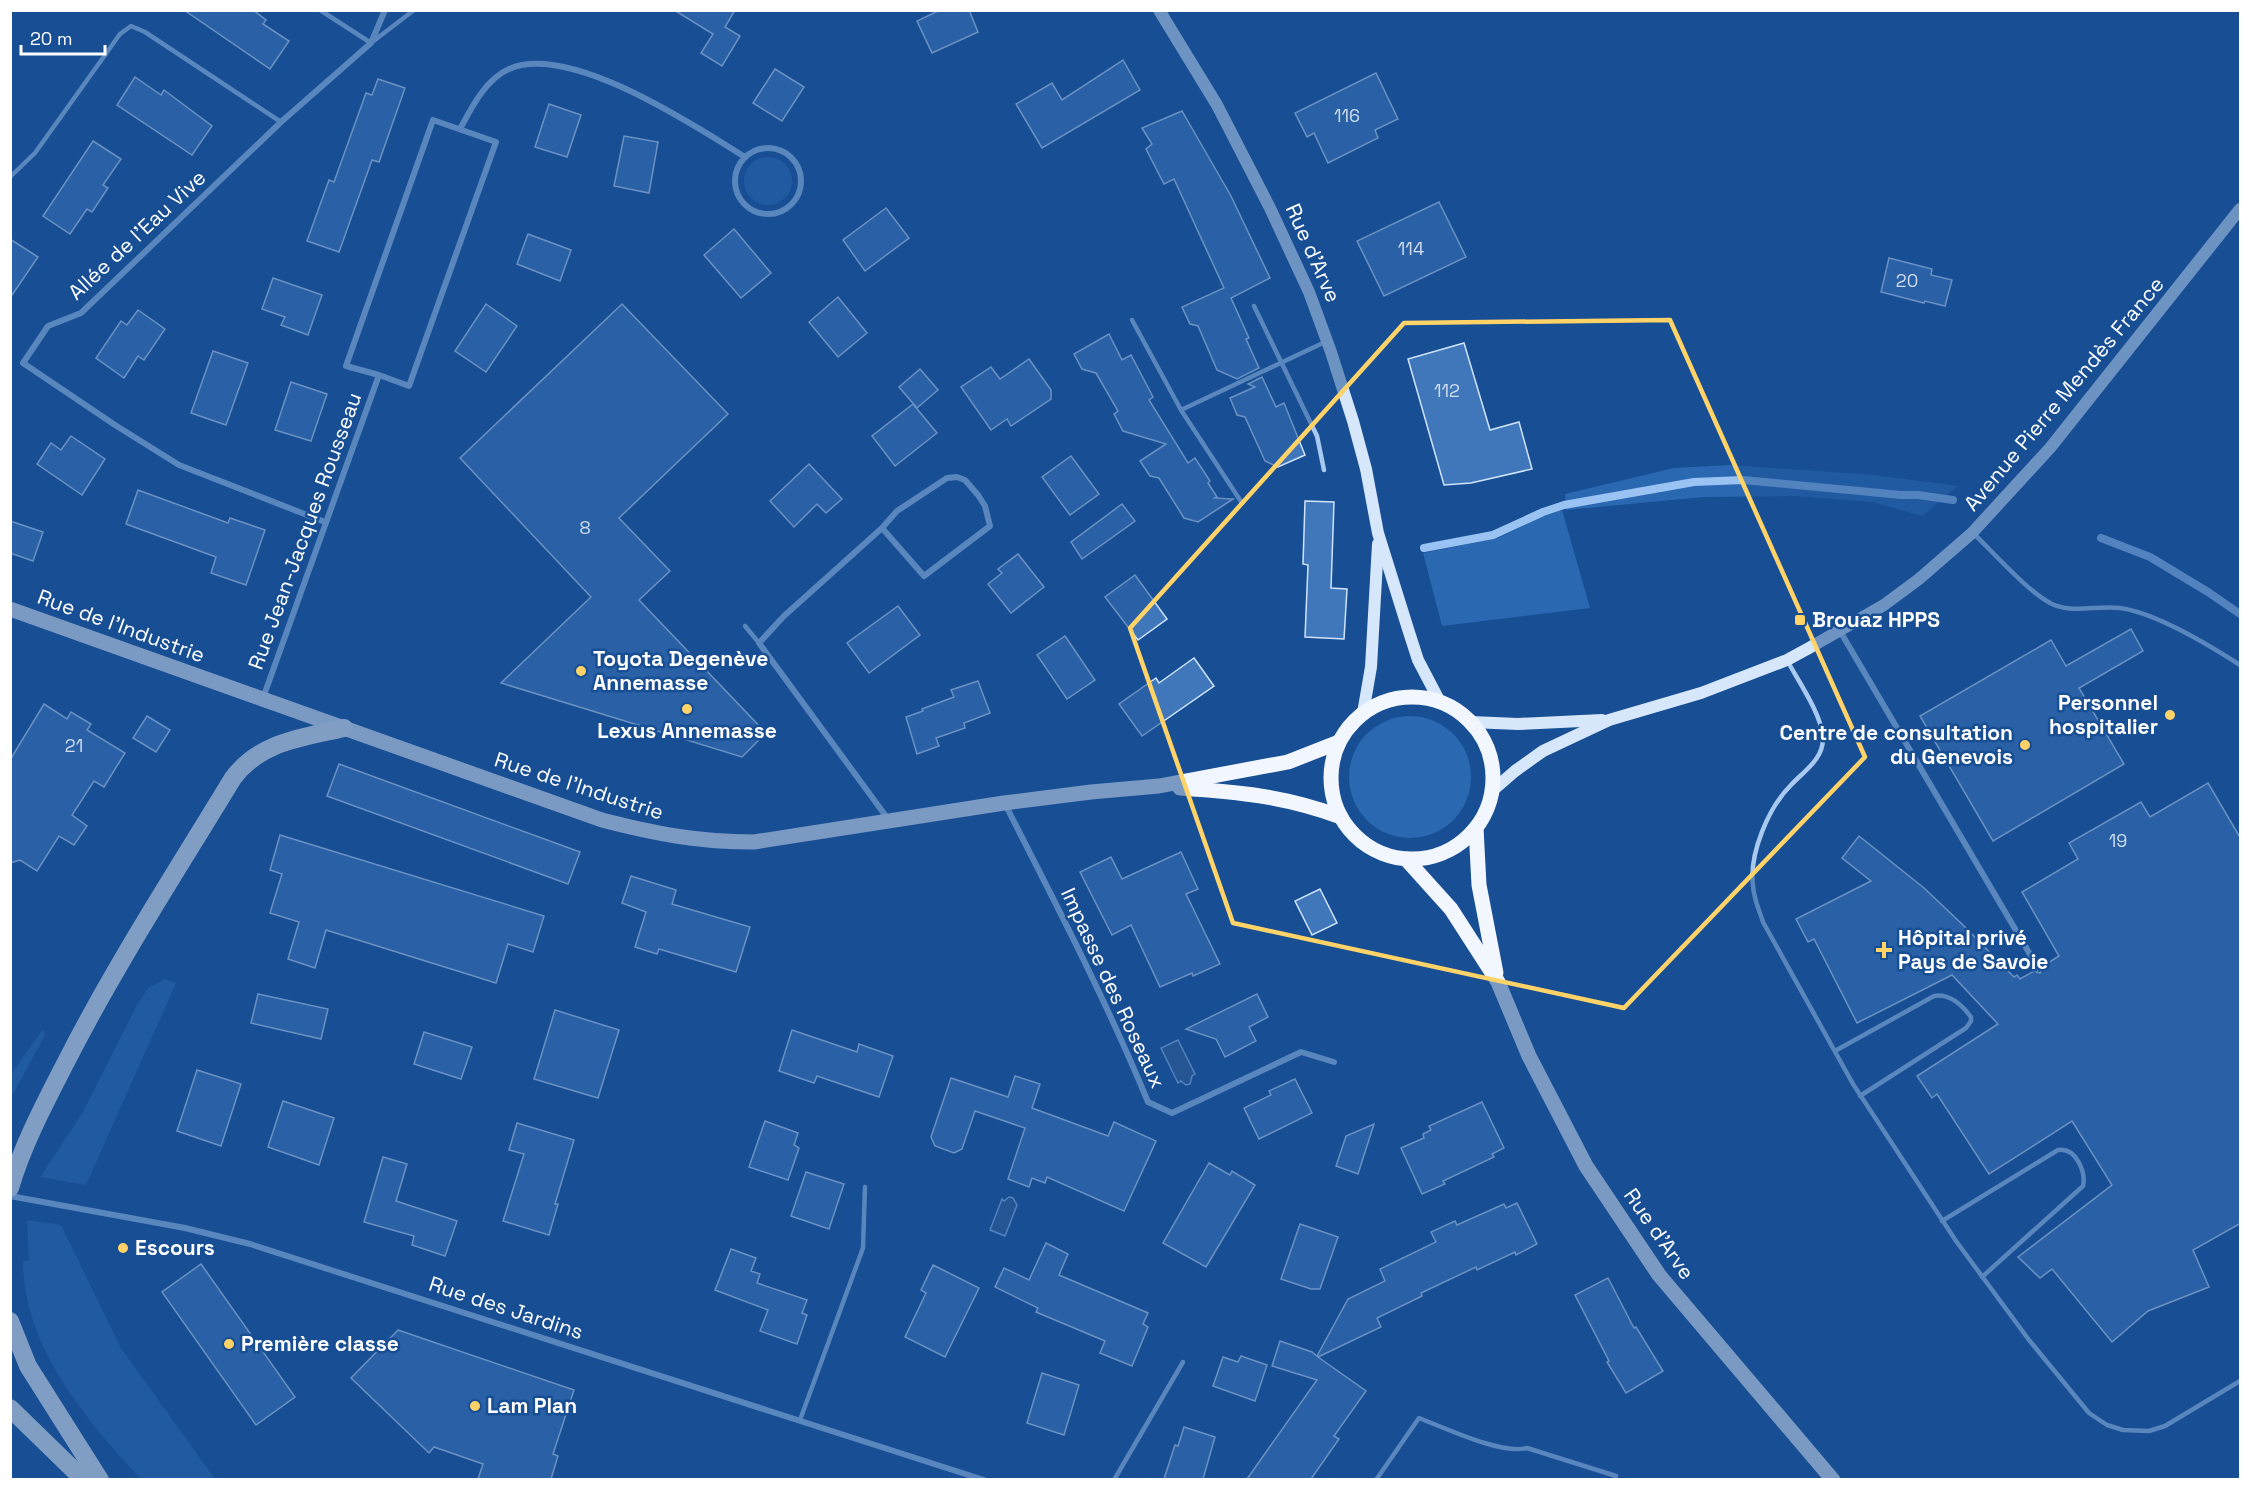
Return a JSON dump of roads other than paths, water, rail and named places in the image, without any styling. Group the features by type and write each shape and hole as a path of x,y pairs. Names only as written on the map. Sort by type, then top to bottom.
{"highway":[{"path":"13,1180 47,1098 98,1001 240,769 256,754 276,745 344,728"},
{"path":"10,1321 28,1366 100,1479"},
{"path":"10,1408 84,1479"}],"main road":[{"name":"Rue d'Arve","path":"1159,10 1217,105 1270,208 1309,292 1353,421 1366,469 1378,533 1418,660 1440,702"},
{"name":"Avenue Pierre Mendès France","path":"1492,791 1543,751 1609,720 1701,693 1786,660 1840,631 1901,593 1972,533 2049,448 2241,208"},
{"name":"Rue d'Arve","path":"1363,713 1371,667 1378,533"},
{"name":"Rue de l'Industrie","path":"10,609 602,820 677,838 719,842 754,842 1004,803 1159,786 1288,762 1339,742"},
{"path":"1417,697 1440,702 1462,714 1482,737 1490,754 1492,791 1486,810 1476,828 1452,849 1422,858 1393,857 1368,846 1357,838 1341,817 1335,805 1331,780 1334,754 1350,725 1373,706 1394,699 1417,697"},
{"name":"Avenue Pierre Mendès France","path":"1471,722 1518,724 1609,720"},
{"name":"Rue de l'Industrie","path":"1159,786 1267,796 1292,801 1341,817"},
{"name":"Rue d'Arve","path":"1476,828 1479,885 1498,982"},
{"name":"Rue d'Arve","path":"1406,859 1451,909 1498,982 1534,1066 1586,1166 1659,1275 1833,1479"}],"street":[{"name":"Allée de l'Eau Vive","path":"325,522 179,465 23,363 48,326 81,313 281,122 371,43 385,10"},
{"path":"460,129 478,97 498,76 509,69 520,66 554,66 578,71 650,100 745,157"},
{"name":"Rue Jean-Jacques Rousseau","path":"433,120 496,142 409,386 379,375 346,366 433,120"},
{"path":"773,149 787,155 792,160 799,172 800,186 795,199 789,206 782,211 768,214 753,210 741,200 737,193 735,178 745,157 758,150 773,149"},
{"name":"Rue Jean-Jacques Rousseau","path":"263,699 379,375"},
{"path":"882,528 924,576 990,526 984,506 965,480 957,477 947,478 897,511 882,528 808,593 759,643 890,822"},
{"path":"1840,631 2038,968"},
{"name":"Impasse des Roseaux","path":"1004,803 1126,1048 1148,1102 1172,1113 1301,1052 1334,1062"},
{"name":"Rue des Jardins","path":"10,1196 185,1228 250,1244 984,1479"}],"lane":[{"path":"320,10 371,43 414,10"},
{"path":"10,177 35,153 120,34 131,26 145,32 281,122"},
{"path":"1254,306 1317,436 1324,470"},
{"path":"1132,320 1181,410 1242,503"},
{"path":"1181,410 1327,341"},
{"path":"1972,533 2037,594 2053,604 2073,609 2107,607 2134,611 2159,621 2241,665"},
{"path":"745,626 759,643"},
{"path":"1786,660 1819,721 1823,736 1822,745 1815,761 1778,801 1759,839 1755,856 1753,886 1763,922 1860,1096 1942,1221 1982,1277 2089,1413 2107,1425 2132,1432 2149,1431 2165,1426 2241,1381"},
{"path":"1835,1051 1934,996 1944,995 1953,999 1971,1017 1966,1028 1860,1096"},
{"path":"1942,1221 2058,1150 2065,1149 2071,1152 2084,1173 2083,1186 1982,1277"},
{"path":"800,1420 862,1248 865,1187"},
{"path":"1114,1479 1183,1362"},
{"path":"1376,1479 1419,1418 1500,1447 1519,1450 1527,1448 1616,1476"}],"waterway":[{"path":"1424,548 1493,535 1564,505 1694,482 1743,480 1953,500"},
{"path":"2101,538 2150,557 2240,614"}],"place":[{"name":"Brouaz HPPS","path":"1800,620"},
{"name":"Toyota Degenève Annemasse","path":"581,671"},
{"name":"Lexus Annemasse","path":"687,709"},
{"name":"Personnel hospitalier","path":"2170,715"},
{"name":"Centre de consultation du Genevois","path":"2025,745"},
{"name":"Hôpital privé Pays de Savoie","path":"1884,950"},
{"name":"Escours","path":"123,1248"},
{"name":"Première classe","path":"229,1344"},
{"name":"Lam Plan","path":"475,1406"}]}
